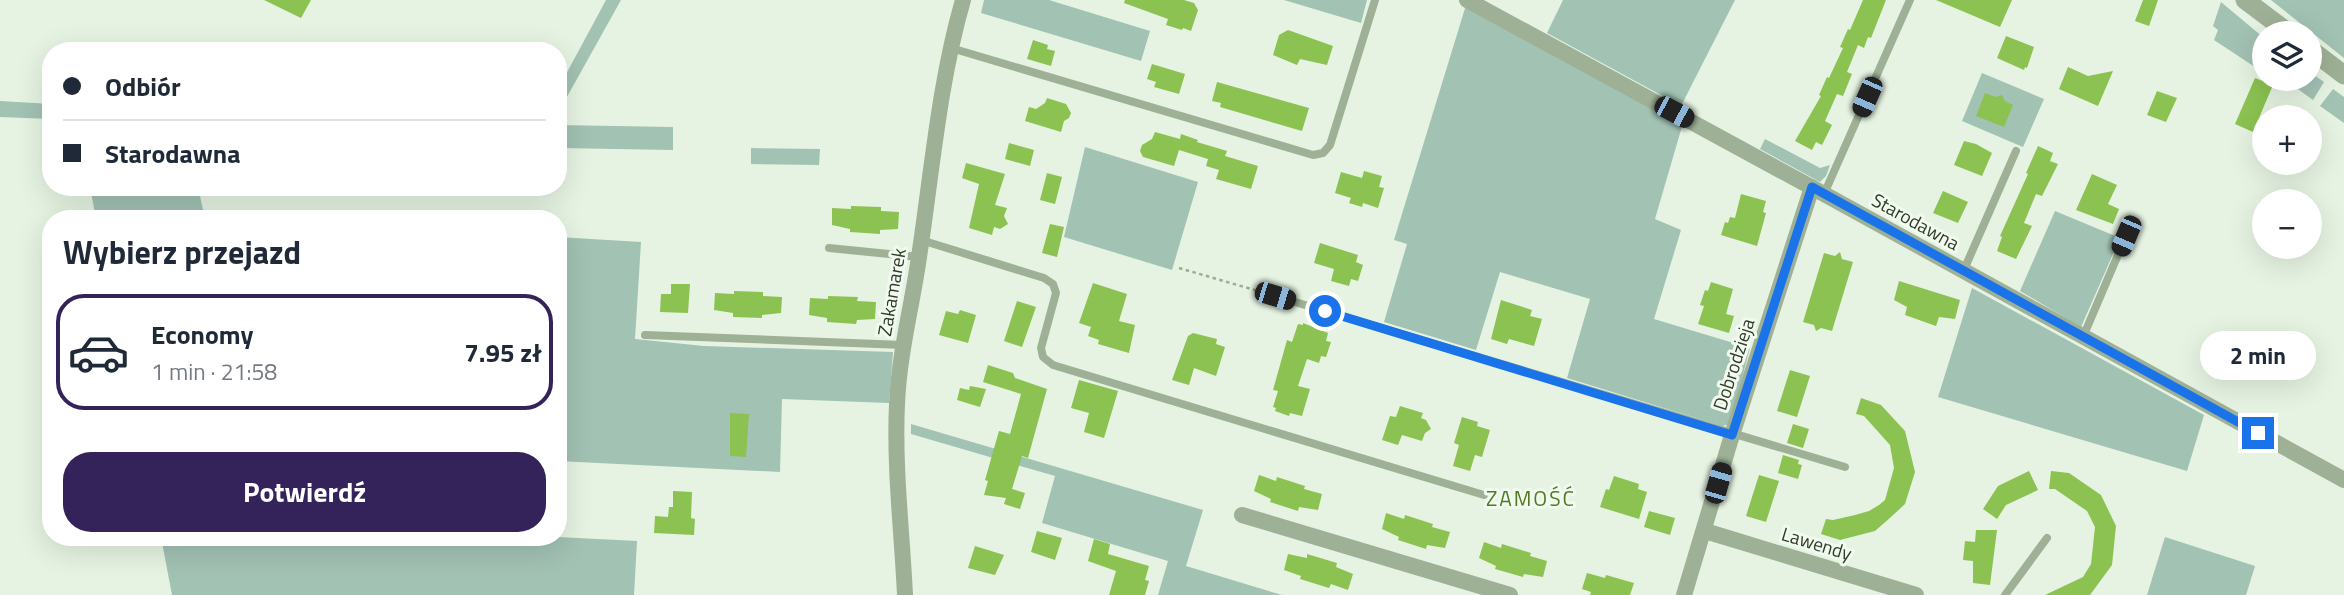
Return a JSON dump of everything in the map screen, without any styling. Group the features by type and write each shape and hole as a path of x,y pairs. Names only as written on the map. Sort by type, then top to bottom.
{"street":[{"name":"Zakamarek","path":"905,595 897,403 903,345 951,47 963,0"},
{"name":"Starodawna","path":"1467,0 2344,480"},
{"path":"2245,0 2273,21"},
{"path":"2322,58 2344,75"},
{"name":"Dobrodzieja","path":"1684,595 1732,435 1818,190"},
{"path":"1242,515 1510,595"},
{"name":"Lawendy","path":"1705,530 1916,595"}],"lane":[{"path":"951,47 1313,155 1323,153 1330,145 1375,0"},
{"path":"1818,190 1910,0"},
{"path":"1963,272 2016,151"},
{"path":"2082,337 2126,236"},
{"path":"829,248 920,248 1044,278 1054,284 1056,293 1041,348 1043,358 1053,365 1484,495"},
{"path":"1275,296 1845,467"},
{"path":"645,335 903,345"},
{"path":"2006,595 2047,538"}],"path":[{"path":"1178,268 1275,296"}],"green space":[{"path":"606,0 621,0 567,97 567,72"},
{"path":"984,0 1049,0 1150,31 1141,61 981,13"},
{"path":"1284,0 1367,0 1361,23"},
{"path":"1563,0 1735,0 1681,106 1547,33"},
{"path":"2271,0 2344,0 2344,58 2322,41 2322,21 2297,21"},
{"path":"2221,2 2252,28 2252,65 2214,40 2218,30 2213,26"},
{"path":"1466,5 1683,123 1655,219 1681,230 1654,319 1750,348 1730,424 1722,426 1567,378 1590,299 1500,272 1476,350 1384,322 1407,244 1394,240"},
{"path":"1982,73 2044,99 2023,147 1962,121"},
{"path":"2333,89 2344,97 2344,123 2322,107 2321,105"},
{"path":"2301,91 2318,91 2313,100"},
{"path":"0,101 42,103 42,119 0,117"},
{"path":"567,125 673,127 673,150 567,148"},
{"path":"1765,139 1820,168 1830,165 1826,176 1820,182 1760,149"},
{"path":"1085,147 1198,182 1172,270 1064,237"},
{"path":"751,148 820,149 819,165 751,164"},
{"path":"92,196 200,196 203,210 94,210"},
{"path":"2055,211 2120,238 2081,327 2020,291"},
{"path":"567,238 641,242 635,339 704,346 893,352 889,403 782,399 780,472 567,461"},
{"path":"1972,288 2204,415 2187,471 1938,397"},
{"path":"911,424 1203,510 1186,566 1282,595 1158,595 1168,561 1042,523 1055,476 911,434"},
{"path":"567,537 637,541 634,595 172,595 163,546 567,546"},
{"path":"2165,537 2255,566 2246,595 2147,595"}],"building":[{"path":"264,0 311,0 301,18"},
{"path":"1125,0 1184,0 1194,3 1198,10 1191,31 1182,30 1166,25 1168,19 1124,3"},
{"path":"1863,0 1886,0 1871,38 1868,37 1864,48 1858,45 1847,72 1852,74 1843,96 1837,94 1825,121 1832,125 1822,145 1816,142 1812,150 1795,141 1821,96 1819,95 1827,77 1829,78 1843,48 1840,47"},
{"path":"1936,0 2012,0 2000,27"},
{"path":"2143,0 2158,0 2149,26 2135,21"},
{"path":"1288,30 1333,46 1327,65 1300,59 1297,65 1273,55 1279,35"},
{"path":"2006,36 2034,47 2024,70 1997,58"},
{"path":"1033,40 1048,45 1047,49 1055,51 1051,66 1027,59"},
{"path":"1152,64 1185,74 1179,94 1154,87 1156,82 1147,79"},
{"path":"2068,67 2088,76 2113,71 2098,106 2059,89"},
{"path":"1217,82 1309,108 1302,131 1220,107 1221,103 1212,101"},
{"path":"2252,85 2252,91 2270,91 2264,105 2252,105 2252,132 2235,124"},
{"path":"2157,91 2177,98 2166,122 2147,115"},
{"path":"1985,93 1995,97 2002,95 2005,101 2013,105 2004,127 1976,116"},
{"path":"1047,98 1066,104 1071,113 1064,121 1061,132 1025,121 1029,107 1036,109 1045,103"},
{"path":"1155,132 1180,139 1181,134 1227,151 1225,156 1258,166 1251,189 1216,179 1219,170 1206,166 1208,159 1179,150 1174,166 1143,157 1140,151 1142,145 1152,139"},
{"path":"1964,141 1992,153 1982,176 1954,165"},
{"path":"1009,143 1034,150 1030,166 1005,159"},
{"path":"2038,146 2053,153 2050,161 2058,164 2042,196 2036,194 2024,223 2032,226 2016,259 1997,251 2002,237 2000,236"},
{"path":"966,163 1005,174 995,205 1007,208 1004,216 1008,224 1000,229 994,227 992,235 969,228 979,184 962,178"},
{"path":"1364,171 1382,176 1379,187 1384,188 1378,208 1363,203 1362,207 1349,203 1351,198 1335,193 1341,172 1362,178"},
{"path":"1047,173 1062,177 1055,204 1040,200"},
{"path":"2092,174 2117,185 2108,204 2119,209 2113,224 2076,210"},
{"path":"1943,191 1968,202 1958,223 1933,213"},
{"path":"1741,194 1766,201 1763,212 1766,213 1757,246 1721,235 1725,222 1728,223 1730,217 1735,218"},
{"path":"851,206 881,207 881,211 899,212 898,229 880,230 880,234 850,232 850,229 832,225 832,208 851,209"},
{"path":"1050,224 1064,227 1057,257 1042,253"},
{"path":"1320,243 1358,255 1356,262 1363,265 1358,281 1351,279 1349,286 1331,281 1334,269 1314,263"},
{"path":"1840,252 1842,259 1853,262 1832,331 1821,328 1816,331 1814,325 1803,322 1824,253 1835,256"},
{"path":"1899,281 1960,300 1955,319 1939,317 1936,326 1905,315 1907,307 1894,300"},
{"path":"1711,282 1733,289 1726,314 1734,316 1729,333 1698,324 1704,306 1700,305"},
{"path":"1093,283 1127,294 1119,321 1135,325 1129,353 1098,344 1099,340 1088,336 1091,327 1079,323"},
{"path":"671,284 690,284 688,313 660,312 661,294 671,294"},
{"path":"734,291 763,292 763,296 782,297 781,313 762,315 762,318 733,317 733,313 714,310 715,293 734,294"},
{"path":"828,296 858,297 857,301 876,302 875,319 857,320 856,324 827,322 827,318 809,315 810,298 828,299"},
{"path":"1501,300 1532,310 1530,316 1542,319 1534,346 1509,339 1507,344 1491,339"},
{"path":"1017,301 1036,307 1022,347 1004,341"},
{"path":"960,310 976,315 968,343 939,335 946,311 958,314"},
{"path":"1303,323 1328,333 1326,341 1331,342 1326,357 1321,356 1319,363 1307,359 1298,386 1310,389 1302,416 1290,413 1289,416 1275,411 1276,408 1273,407 1278,391 1273,390 1287,340 1292,342 1298,324"},
{"path":"1193,333 1217,339 1216,344 1225,347 1216,376 1194,368 1189,385 1172,380 1188,336"},
{"path":"988,365 1047,389 1028,458 1022,456 1012,489 1025,493 1020,509 1004,504 1006,498 984,495 988,481 985,480 999,431 1010,434 1021,394 983,382"},
{"path":"1790,370 1810,376 1797,417 1777,411"},
{"path":"1079,380 1118,391 1104,438 1084,432 1089,413 1071,408"},
{"path":"970,386 986,389 980,407 957,400 960,388 969,390"},
{"path":"1861,398 1881,405 1905,431 1915,472 1905,504 1891,517 1875,531 1840,540 1821,534 1826,519 1855,515 1879,505 1885,500 1894,468 1890,445 1864,416 1856,414"},
{"path":"1400,406 1423,413 1421,418 1426,420 1431,429 1425,433 1422,441 1402,435 1398,445 1382,440 1390,416 1396,417"},
{"path":"730,413 749,414 746,457 730,456"},
{"path":"1462,417 1478,422 1477,426 1490,430 1482,457 1475,455 1470,471 1453,466 1459,445 1454,443"},
{"path":"1793,424 1809,429 1803,448 1787,443"},
{"path":"1783,455 1799,460 1798,464 1802,465 1798,479 1778,473"},
{"path":"2029,471 2038,490 2006,505 1997,519 1983,509 1998,486"},
{"path":"2051,471 2069,473 2101,495 2116,526 2112,565 2090,595 2045,595 2083,577 2091,564 2095,527 2087,511 2055,489 2049,489"},
{"path":"1259,475 1276,481 1277,477 1322,494 1318,510 1299,507 1298,511 1270,502 1271,499 1254,491"},
{"path":"1759,475 1779,481 1766,522 1746,516"},
{"path":"1614,476 1639,484 1638,489 1647,492 1639,519 1600,507"},
{"path":"673,491 692,492 691,518 695,519 694,535 654,533 655,516 668,517 669,507 673,507"},
{"path":"1649,511 1675,518 1670,535 1644,527"},
{"path":"1386,513 1404,519 1405,515 1450,532 1445,548 1427,545 1426,549 1398,540 1399,537 1382,529"},
{"path":"1976,530 1997,530 1990,585 1973,583 1973,561 1963,560 1965,541 1975,542"},
{"path":"1037,531 1062,538 1055,560 1031,552"},
{"path":"1094,539 1110,544 1108,554 1149,566 1145,595 1109,595 1116,571 1088,561"},
{"path":"1484,542 1501,548 1502,544 1547,561 1543,577 1524,574 1523,577 1495,569 1496,566 1479,558"},
{"path":"975,546 1004,555 995,575 968,568"},
{"path":"1288,554 1307,558 1307,554 1337,563 1336,567 1353,574 1348,590 1331,584 1329,588 1300,579 1301,576 1284,570"},
{"path":"1587,573 1634,583 1630,595 1590,595 1591,592 1582,589"}],"district":[{"name":"ZAMOŚĆ","path":"1531,498"}],"route":[{"path":"1325,311 1732,435 1812,187 2258,433"}]}
